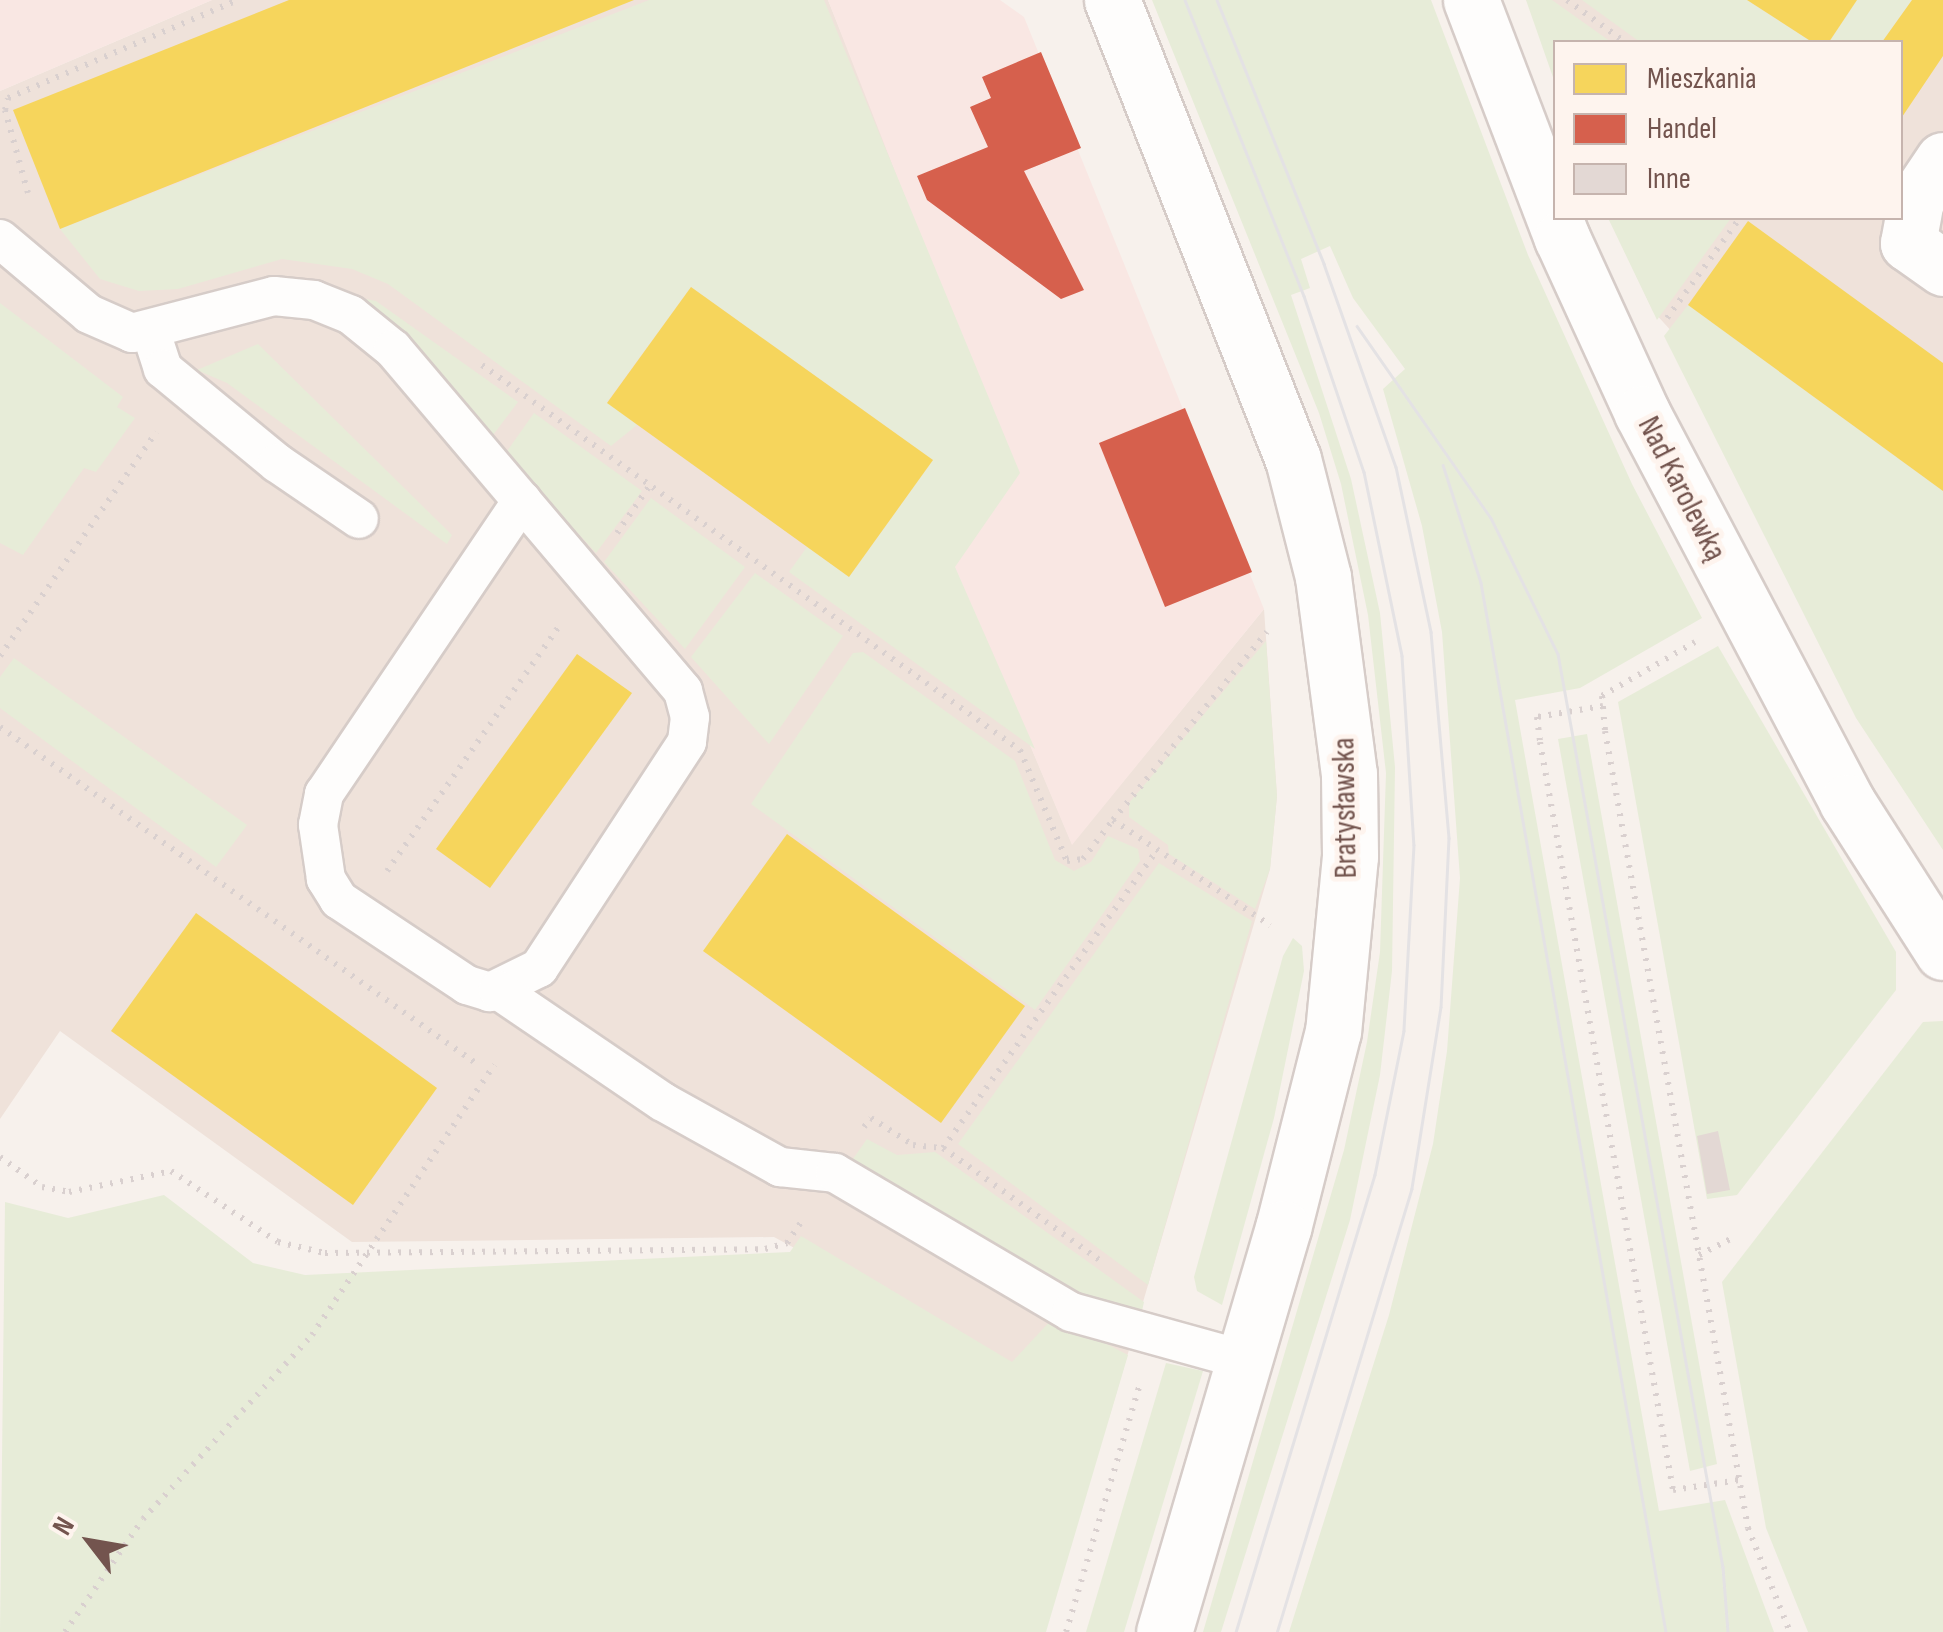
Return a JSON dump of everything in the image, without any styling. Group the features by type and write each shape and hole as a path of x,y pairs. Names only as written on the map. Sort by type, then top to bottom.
{"street":[{"name":"Bratysławska","path":"1112,0 1294,459 1322,567 1343,694 1350,856 1333,1031 1244,1360 1164,1632"},
{"name":"Nad Karolewką","path":"1471,0 1553,214"},
{"path":"1930,180 1908,244 1943,268"},
{"name":"Nad Karolewką","path":"1555,220 1745,613 1847,802 1943,952"}],"lane":[{"path":"0,239 89,314 109,326 152,332 274,296 330,305 393,349 682,691 690,718 686,742 539,968 498,990"},
{"path":"152,332 163,369 277,463 359,519"},
{"path":"522,501 324,794 319,850 326,879 339,900 467,985 498,990 663,1102 780,1167 835,1173 1072,1312 1244,1360"}],"path":[{"path":"1567,0 1622,40"},
{"path":"10,180 20,174"},
{"path":"1664,322 1739,220"},
{"path":"0,656 156,432 148,420"},
{"path":"325,962 581,596 586,577 650,485"},
{"path":"1745,613 1602,696 1748,1528 1790,1632"},
{"path":"1113,820 1281,616"},
{"path":"1603,706 1537,718 1540,742 1673,1490 1739,1480"},
{"path":"0,727 325,962 478,1064"},
{"path":"943,1148 1155,853 1270,925"},
{"path":"65,1632 142,1518 312,1336 363,1252 494,1065"},
{"path":"0,1157 42,1186 69,1192 171,1171 278,1242 325,1253 765,1249 786,1243 870,1118 914,1146 943,1148 1116,1272"},
{"path":"1698,1255 1730,1239"},
{"path":"1066,1632 1155,1334"}],"shaded area":[{"path":"0,0 212,0 0,91"},
{"path":"212,0 828,0 1020,473 955,567 1072,844 1264,609 1277,796 1270,869 1109,1418 774,1237 352,1242 60,1031 0,1119 0,91"},
{"path":"828,0 1000,0 1024,17 1264,609 1072,845 955,567 915,223"},
{"path":"1526,0 1943,0 1943,627 1653,311 1610,220 1903,220 1903,40 1555,40"}],"green space":[{"path":"649,0 824,0 1020,473 955,567 1035,749 789,572 807,547 849,577 933,460 691,287 607,402 637,425 611,446 388,284 352,269 282,259 178,289 139,291 100,279 60,229"},
{"path":"1152,0 1431,0 1528,255 1632,484 1702,618 1580,688 1515,700 1659,1511 1725,1500 1774,1632 1289,1632 1389,1315 1433,1144 1447,1051 1460,878 1442,632 1422,526 1383,389 1405,369 1353,298 1330,246 1301,259 1310,288 1291,295 1351,479 1380,613 1395,767 1392,971 1380,1075 1350,1220 1221,1632 1203,1632 1344,1150 1367,1042 1380,952 1386,773 1368,615 1341,484 1319,413"},
{"path":"1526,0 1552,0 1608,40 1553,40 1553,77"},
{"path":"1582,0 1747,0 1809,40 1637,40"},
{"path":"1857,0 1912,0 1883,40 1830,40"},
{"path":"1609,220 1730,220 1657,320"},
{"path":"351,296 376,301 518,402 490,439"},
{"path":"0,303 123,397 117,407 135,418 96,472 84,468 23,555 0,543"},
{"path":"1688,305 1943,491 1943,850 1856,718 1664,336"},
{"path":"258,344 452,535 447,544 227,383 197,370"},
{"path":"534,413 642,491 596,553 505,454"},
{"path":"651,498 745,567 685,649 604,562"},
{"path":"755,573 843,636 769,744 691,657"},
{"path":"1266,641 1277,796 1270,869 1255,909 1169,854 1168,845 1129,817 1129,803"},
{"path":"1718,646 1896,952 1896,990 1737,1195 1707,1199 1618,702"},
{"path":"863,652 1015,761 1055,860 1074,871 1091,862 1108,836 1138,849 1140,861 1035,1010 751,804 853,653"},
{"path":"14,658 247,825 216,867 0,708 0,677"},
{"path":"1587,734 1717,1464 1690,1471 1558,739"},
{"path":"1159,863 1252,921 1148,1285 958,1144"},
{"path":"1293,938 1302,946 1304,971 1274,1118 1222,1305 1197,1291 1194,1277 1283,956"},
{"path":"1943,1021 1943,1632 1808,1632 1766,1528 1722,1282 1923,1022"},
{"path":"867,1139 897,1155 935,1152 1144,1302 1142,1311 1074,1292 850,1163"},
{"path":"164,1195 253,1263 305,1275 790,1252 801,1236 1012,1362 1054,1317 1128,1355 1046,1632 0,1632 5,1202 68,1218"},
{"path":"1166,1363 1203,1371 1124,1632 1086,1632"}],"building: Mieszkania":[{"path":"289,0 634,0 60,229 13,110"},
{"path":"1747,0 1857,0 1830,40 1809,40"},
{"path":"1912,0 1943,0 1943,56 1903,116 1903,40 1883,40"},
{"path":"1748,221 1943,363 1943,491 1688,305"},
{"path":"691,287 933,460 849,577 607,403"},
{"path":"577,654 632,693 490,888 436,849"},
{"path":"787,834 1025,1006 941,1123 703,951"},
{"path":"196,913 437,1088 353,1205 111,1031"}],"building: Handel":[{"path":"1041,52 1081,148 1024,171 1084,290 1061,299 927,200 917,176 988,147 970,107 991,98 982,77"},
{"path":"1185,408 1252,572 1165,607 1099,443"}],"building: Inne":[{"path":"1718,1131 1730,1190 1707,1194 1697,1136"}],"tram line":[{"path":"1185,0 1304,296 1364,472 1402,656 1414,845 1404,1031 1375,1175 1236,1632"},
{"path":"1217,0 1324,264 1396,467 1431,632 1449,838 1441,1007 1412,1189 1277,1632"},
{"path":"1357,326 1491,518 1558,654 1723,1567 1728,1632"},
{"path":"1443,465 1481,583 1666,1632"}]}
